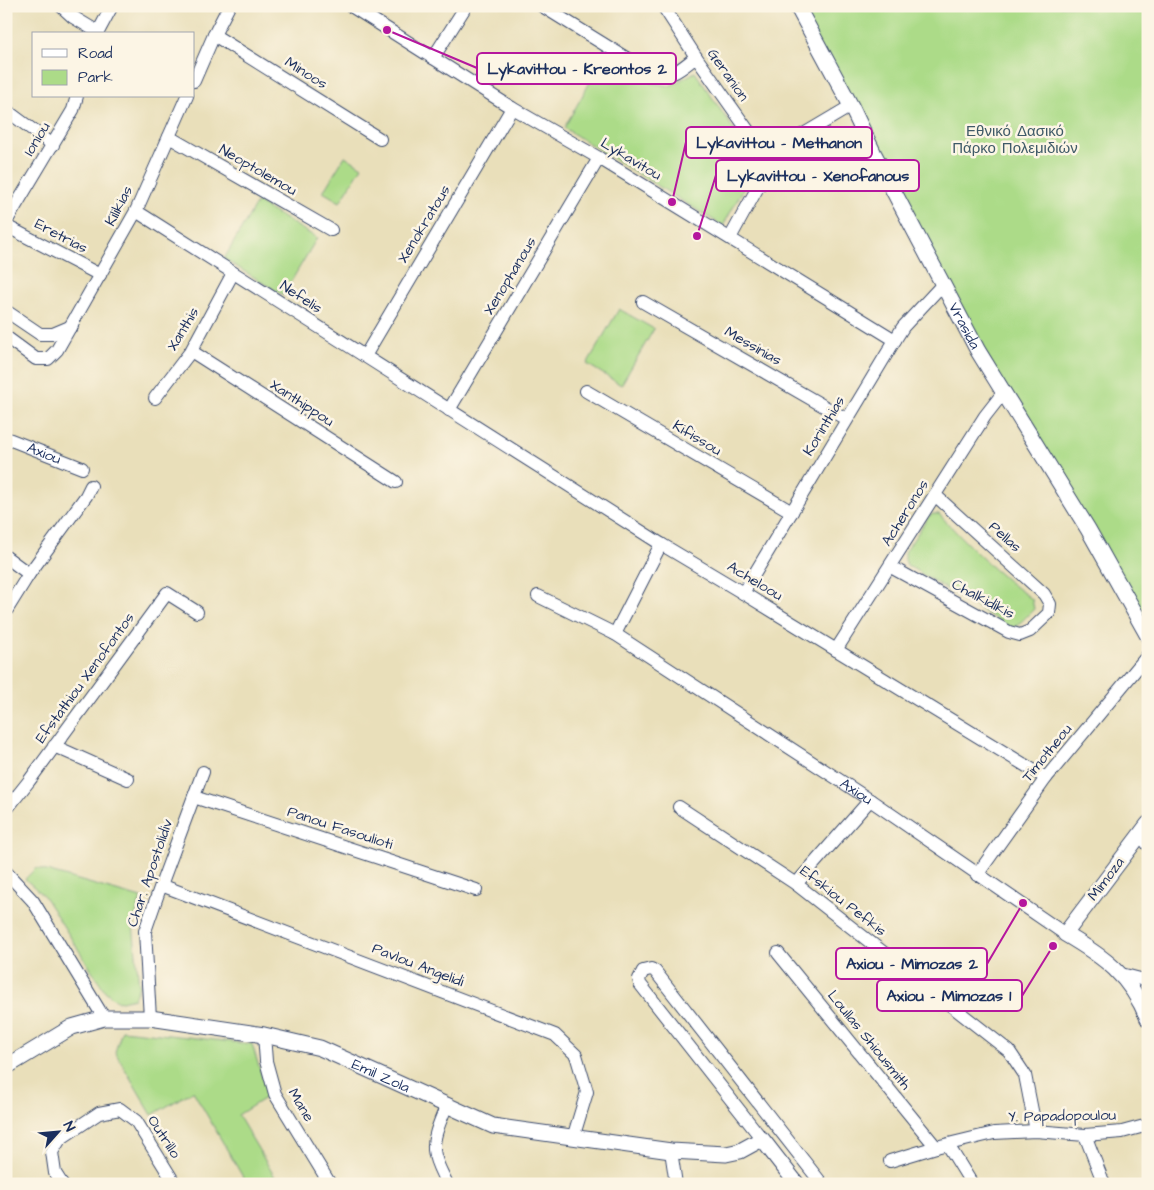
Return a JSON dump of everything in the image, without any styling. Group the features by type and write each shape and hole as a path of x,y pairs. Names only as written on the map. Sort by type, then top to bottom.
{"street":[{"path":"61,6 73,17 96,32"},
{"path":"98,32 112,6"},
{"path":"195,80 229,6"},
{"name":"Lykavitou","path":"351,6 512,108 599,158 895,340"},
{"path":"433,58 466,6"},
{"path":"542,6 652,74 664,76 675,74 696,57"},
{"name":"Geranion","path":"663,6 696,57 769,160"},
{"name":"Vrasida","path":"797,6 943,284 1003,393 1088,529 1148,636"},
{"name":"Minoos","path":"214,35 380,139"},
{"name":"Ioniou","path":"6,222 73,110 76,98"},
{"name":"Kilikias","path":"6,338 36,359 42,360 52,356 72,326 136,211 186,98"},
{"path":"730,238 758,187 769,160 782,147 851,106"},
{"name":"Xenokratous","path":"365,356 512,108"},
{"path":"6,110 53,145"},
{"name":"Neoptolemou","path":"169,137 331,230"},
{"name":"Xenophanous","path":"449,410 599,158"},
{"name":"Nefelis","path":"136,211 449,410"},
{"name":"Eretrias","path":"6,226 100,275"},
{"name":"Xanthis","path":"155,398 191,351 233,273"},
{"name":"Korinthias","path":"743,593 903,327 943,284"},
{"name":"Messinias","path":"643,302 846,419"},
{"path":"6,311 40,334 52,334 72,326"},
{"name":"Xanthippou","path":"191,351 396,482"},
{"name":"Kifissou","path":"586,391 792,512"},
{"name":"Acheronos","path":"836,650 985,416 1003,393"},
{"name":"Acheloou","path":"449,410 661,544 1046,778"},
{"name":"Axiou","path":"6,438 82,468"},
{"path":"6,610 29,574 86,496 91,486"},
{"name":"Pellas","path":"935,495 1044,594 1050,604"},
{"path":"615,634 661,544"},
{"path":"6,557 29,574"},
{"name":"Chalkidikis","path":"891,566 1009,632 1020,635 1030,630 1049,614 1050,604"},
{"name":"Efstathiou Xenofontos","path":"6,810 168,593 197,612"},
{"name":"Axiou","path":"538,596 615,634 870,800 977,875 1065,934 1096,952 1121,974 1142,1004 1148,1019"},
{"name":"Timotheou","path":"977,875 1046,778 1148,655"},
{"path":"54,746 128,779"},
{"name":"Char. Apostolidiv","path":"150,1018 145,931 204,772"},
{"name":"Panou Fasoulioti","path":"194,797 476,890"},
{"path":"796,884 870,800"},
{"name":"Efskiou Pefkis","path":"678,807 796,884 1009,1051 1025,1075 1036,1131"},
{"name":"Mimoza","path":"1065,934 1145,834"},
{"path":"6,872 33,901 104,1018"},
{"name":"Pavlou Angelidi","path":"161,885 555,1035 576,1054 587,1092 574,1138"},
{"name":"Loullas Shiousmith","path":"778,953 972,1184"},
{"path":"797,1184 640,984 639,979 643,971 651,969 656,971 822,1184"},
{"path":"1121,974 1148,981"},
{"name":"Emil Zola","path":"6,1067 72,1027 104,1018 150,1018 264,1035 320,1048 493,1126 671,1151 726,1154 740,1151 762,1139"},
{"name":"Mane","path":"264,1035 266,1062 275,1094 330,1184"},
{"path":"447,1104 436,1137 434,1150 447,1184"},
{"name":"Outrillo","path":"62,1184 55,1173 52,1152 60,1138 100,1113 120,1110 136,1121 175,1184"},
{"name":"Y. Papadopoulou","path":"890,1161 994,1134 1036,1131 1085,1135 1122,1132 1148,1125"},
{"path":"1085,1135 1104,1184"},
{"path":"671,1151 676,1184"}],"green space":[{"name":"Εθνικό Δασικό Πάρκο Πολεμιδιών","path":"795,6 1148,6 1148,634 1003,385"},
{"path":"605,56 651,83 670,86 695,72 757,164 723,226 564,128"},
{"path":"345,156 362,167 340,202 323,192"},
{"path":"257,202 317,238 283,295 224,259"},
{"path":"619,309 654,329 621,385 587,364"},
{"path":"939,514 995,570 1032,599 1034,609 1018,625 1011,628 907,565 905,552 929,516"},
{"path":"36,868 141,898 133,924 139,986 134,998 118,1002 105,991 44,896 25,879"},
{"path":"122,1030 252,1044 268,1096 238,1115 279,1184 247,1184 193,1091 152,1115 115,1052"}],"place":[{"name":"Lykavittou - Kreontos 2","path":"387,30"},
{"name":"Lykavittou - Methanon","path":"672,202"},
{"name":"Lykavittou - Xenofanous","path":"697,236"},
{"name":"Axiou - Mimozas 2","path":"1023,903"},
{"name":"Axiou - Mimozas 1","path":"1053,946"}]}
